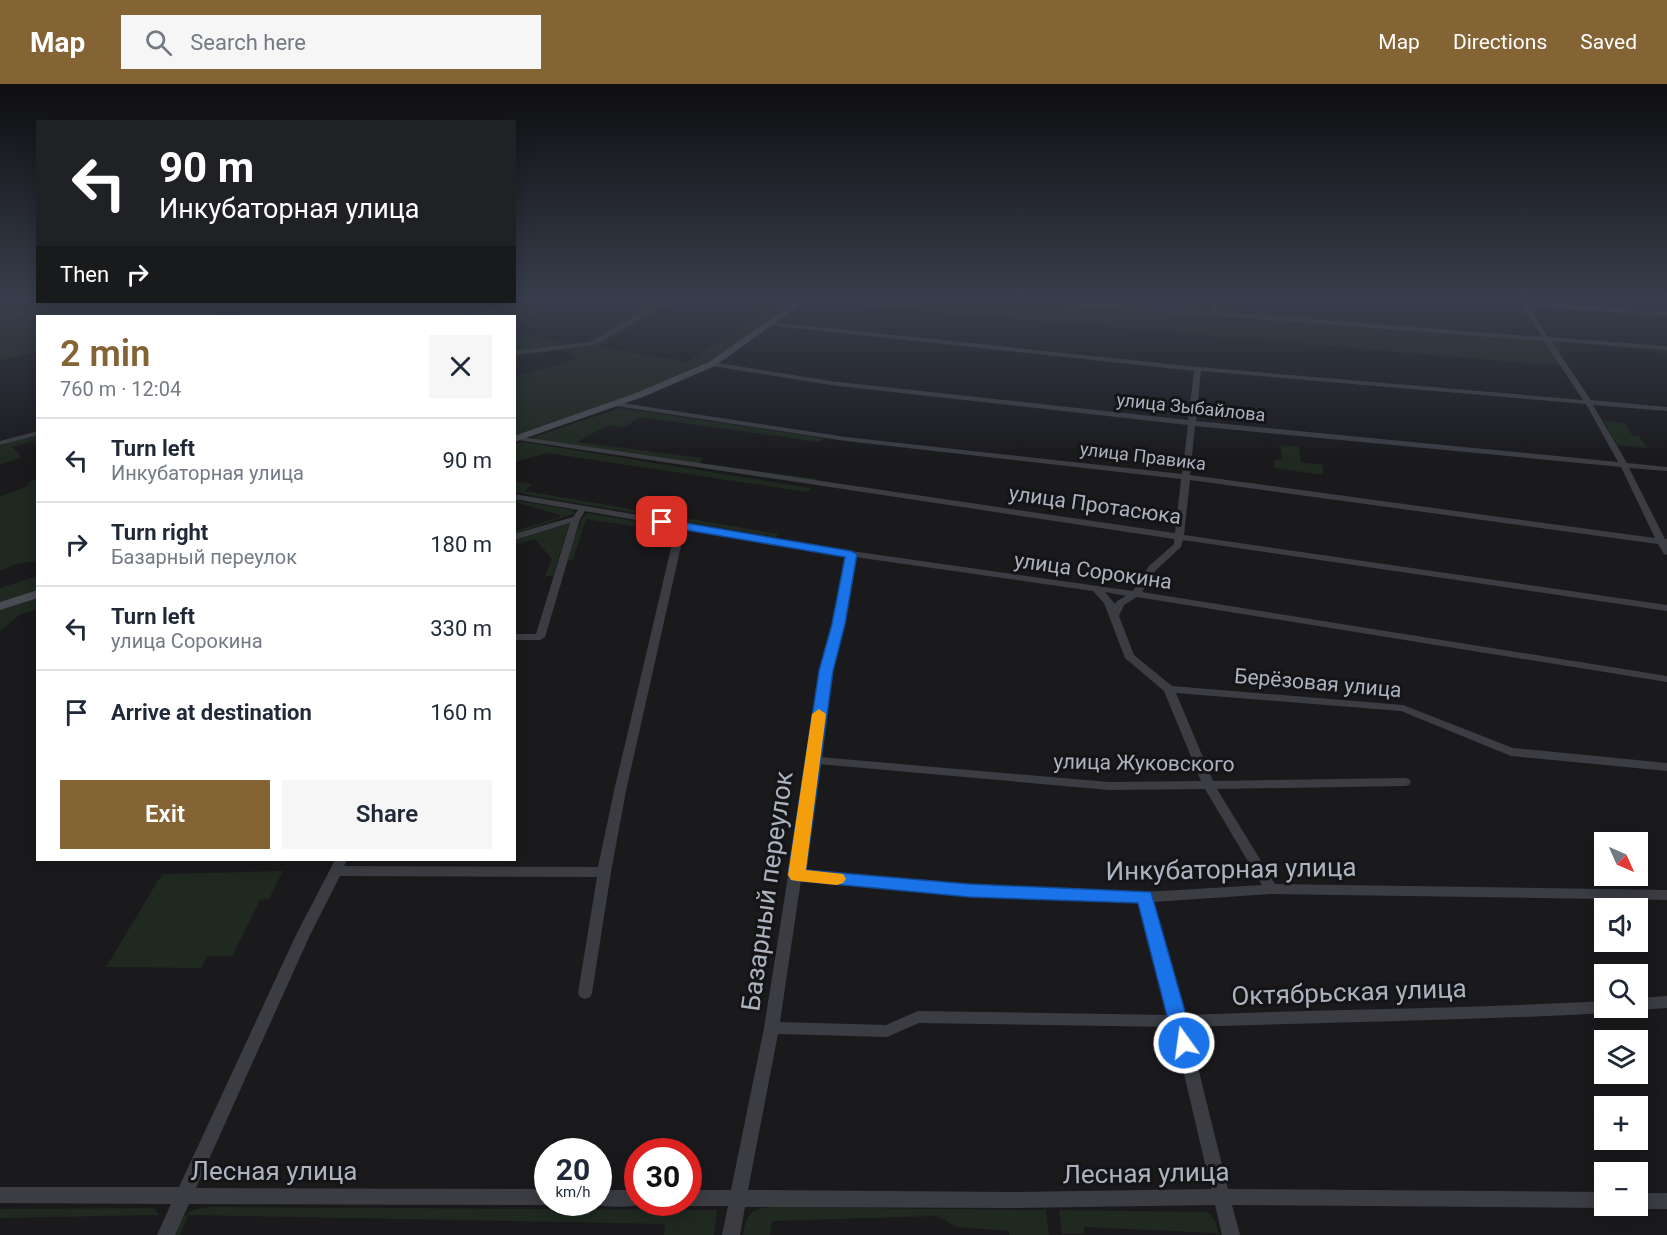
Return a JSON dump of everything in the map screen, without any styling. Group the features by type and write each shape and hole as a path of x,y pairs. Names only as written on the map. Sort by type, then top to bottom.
{"street":[{"path":"516,438 616,404 712,364 728,353"},
{"path":"1043,353 1198,369 1667,409"},
{"path":"1554,353 1588,402 1624,465 1667,552"},
{"name":"улица Зыбайлова","path":"712,364 831,383 1192,423 1667,469"},
{"path":"1114,616 1120,603 1136,594 1152,568 1178,545 1198,369"},
{"name":"улица Правика","path":"616,404 846,439 1185,477 1664,542"},
{"path":"0,443 36,434"},
{"name":"улица Протасюка","path":"516,438 816,485 1179,535 1667,608"},
{"name":"улица Сорокина","path":"516,496 851,554 1136,594 1667,679"},
{"path":"516,637 540,637 576,519 583,508"},
{"path":"516,536 576,519"},
{"path":"585,993 604,872 681,526"},
{"name":"Базарный переулок","path":"731,1235 772,1028 797,875 811,760 826,671 839,624 851,554"},
{"path":"1097,589 1109,602 1129,656 1169,689 1209,784 1270,889"},
{"path":"0,606 36,595"},
{"name":"Берёзовая улица","path":"1169,689 1403,708 1511,752 1667,767"},
{"name":"улица Жуковского","path":"811,760 1109,786 1405,783"},
{"path":"166,1235 303,935 338,865 604,872"},
{"name":"Инкубаторная улица","path":"797,875 969,890 1145,897 1270,889 1487,890 1667,895"},
{"path":"1145,897 1179,1021 1232,1235"},
{"path":"1648,1003 1667,1002"},
{"name":"Октябрьская улица","path":"772,1028 887,1031 918,1017 1179,1021 1519,1012 1594,1008"},
{"name":"Лесная улица","path":"0,1195 534,1197"},
{"name":"Лесная улица","path":"702,1198 1014,1200 1222,1197 1594,1200"},
{"path":"1648,1200 1667,1201"}],"green space":[{"path":"0,353 34,353 0,360"},
{"path":"533,353 539,353 516,357 516,355"},
{"path":"569,353 633,353 687,362 701,353 725,353 684,376 516,438 516,377 578,359"},
{"path":"1407,353 1560,353 1560,366"},
{"path":"621,408 824,438 820,442 639,417 624,428 608,425 577,442 703,458 700,463 818,479 815,483 537,440 534,437"},
{"path":"1603,420 1625,424 1632,435 1639,436 1648,448 1617,445"},
{"path":"36,435 36,440 12,447 22,457 0,465 0,445"},
{"path":"523,442 811,488 807,492 547,453 516,462 516,444"},
{"path":"1280,445 1299,447 1301,462 1323,465 1323,475 1274,468 1274,460 1282,460"},
{"path":"36,479 36,561 16,564 0,571 0,497 28,486 29,482"},
{"path":"516,481 532,484 525,491 778,534 776,537 516,492"},
{"path":"516,500 572,510 575,513 516,534 516,531 560,517 560,515 516,502"},
{"path":"588,513 675,528 673,532 586,519 573,560 566,560 582,518"},
{"path":"569,524 553,576 545,576 552,559 535,539 516,545 516,539"},
{"path":"36,576 36,591 0,603 0,588"},
{"path":"36,598 36,609 19,615 0,631 0,610"},
{"path":"283,871 269,899 260,900 232,956 208,956 201,968 106,967 162,874"},
{"path":"772,1207 1046,1210 1049,1235 1009,1235 1009,1231 957,1227 937,1216 772,1221 770,1235 743,1235 748,1217 754,1211"},
{"path":"202,1208 534,1209 534,1216 612,1216 612,1209 624,1209 624,1216 702,1216 702,1210 717,1210 714,1235 664,1235 665,1224 188,1215 180,1235 171,1235 186,1215"},
{"path":"0,1209 155,1209 159,1215 0,1218"},
{"path":"1059,1210 1207,1212 1215,1220 1219,1235 1084,1227 1084,1234 1062,1234"}],"slow traffic":[{"path":"819,714 797,875 837,879"}],"route":[{"path":"662,522 851,554 839,624 826,671 811,760 797,875 969,890 1145,897 1184,1043"}]}
